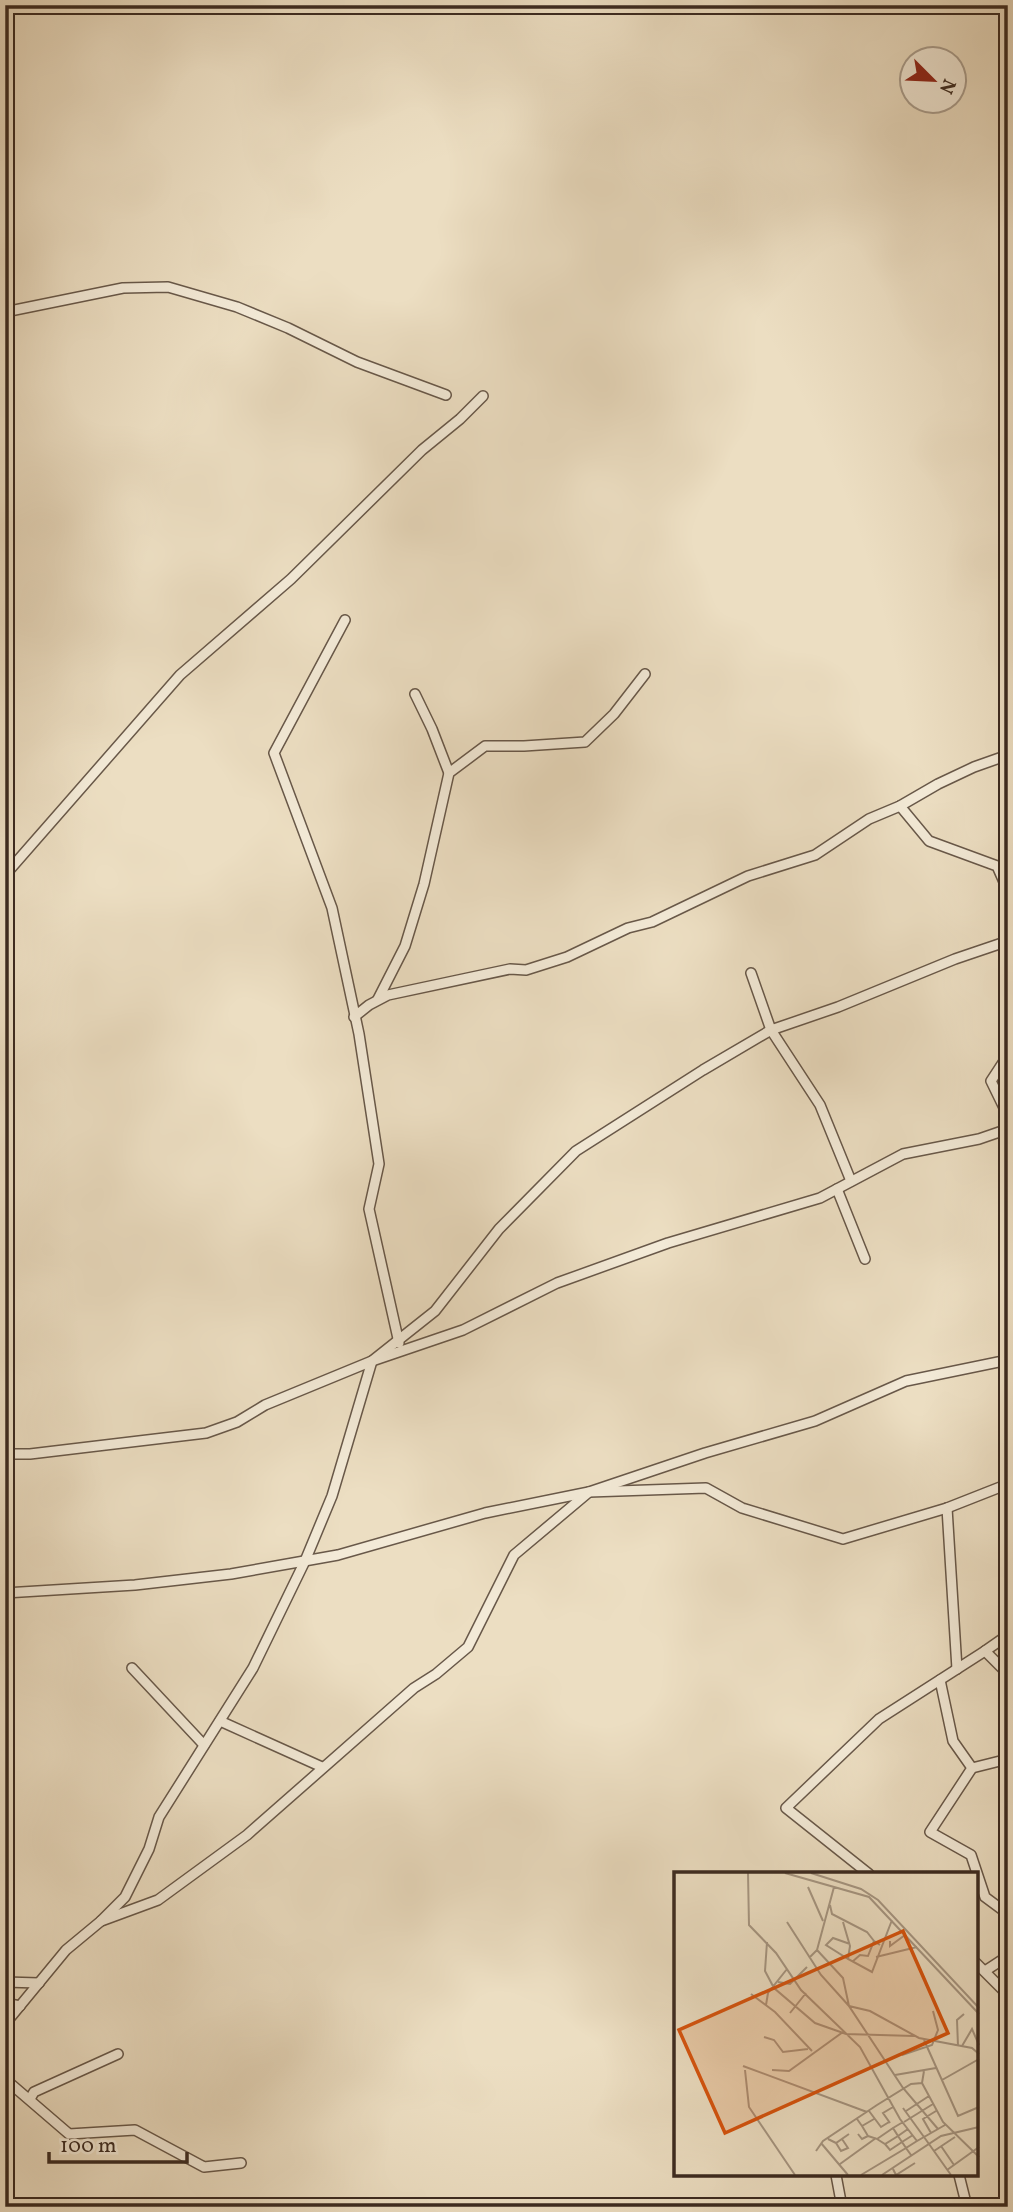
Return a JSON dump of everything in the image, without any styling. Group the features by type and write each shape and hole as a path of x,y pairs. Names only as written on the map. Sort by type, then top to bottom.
{"street":[{"path":"5,312 123,288 168,287 236,307 288,328 357,362 446,395"},
{"path":"5,875 180,675 291,579 412,460 483,396"},
{"path":"345,620 274,753 332,908 359,1034 379,1164 369,1209 401,1351"},
{"path":"449,773 485,746 585,742 614,713 645,674"},
{"path":"378,1000 405,946 424,884 449,773 415,694"},
{"path":"354,1017 388,995 509,969 526,970 566,957 628,928 652,922 748,876 815,855 869,820 938,784 1008,755"},
{"path":"900,806 929,841 997,866 1008,891"},
{"path":"5,2024 66,1950 125,1897 149,1849 159,1817 253,1668 305,1561 332,1496 372,1361 435,1311 499,1229 576,1151 771,1030 1008,941"},
{"path":"751,973 771,1030 820,1105 851,1181"},
{"path":"1008,1055 991,1081 1008,1116"},
{"path":"5,1454 30,1454 206,1433 237,1422 264,1405 372,1361 463,1330 557,1283 668,1243 820,1198 903,1154 979,1139 1008,1129"},
{"path":"837,1189 865,1259"},
{"path":"5,1593 231,1574 338,1555 485,1513 589,1492 705,1453 815,1421 906,1381 1008,1360"},
{"path":"101,1921 158,1900 247,1835 414,1688 436,1674 468,1647 514,1555 589,1492 706,1488 742,1508 843,1539 947,1508 1008,1484"},
{"path":"947,1508 957,1669"},
{"path":"866,1872 786,1808 879,1719 1008,1635"},
{"path":"985,1651 1008,1674"},
{"path":"132,1668 204,1745"},
{"path":"940,1680 953,1741 972,1768"},
{"path":"220,1721 322,1767"},
{"path":"977,1872 971,1855 930,1832 972,1768 1008,1759"},
{"path":"978,1876 985,1897 1008,1914"},
{"path":"985,1971 1008,1956"},
{"path":"978,1965 1008,1995"},
{"path":"5,1982 38,1983"},
{"path":"5,2003 20,2006"},
{"path":"30,2099 34,2092 118,2054"},
{"path":"5,2079 69,2134 135,2130 204,2167 241,2163"},
{"path":"836,2177 842,2207"},
{"path":"960,2177 967,2207"}]}
